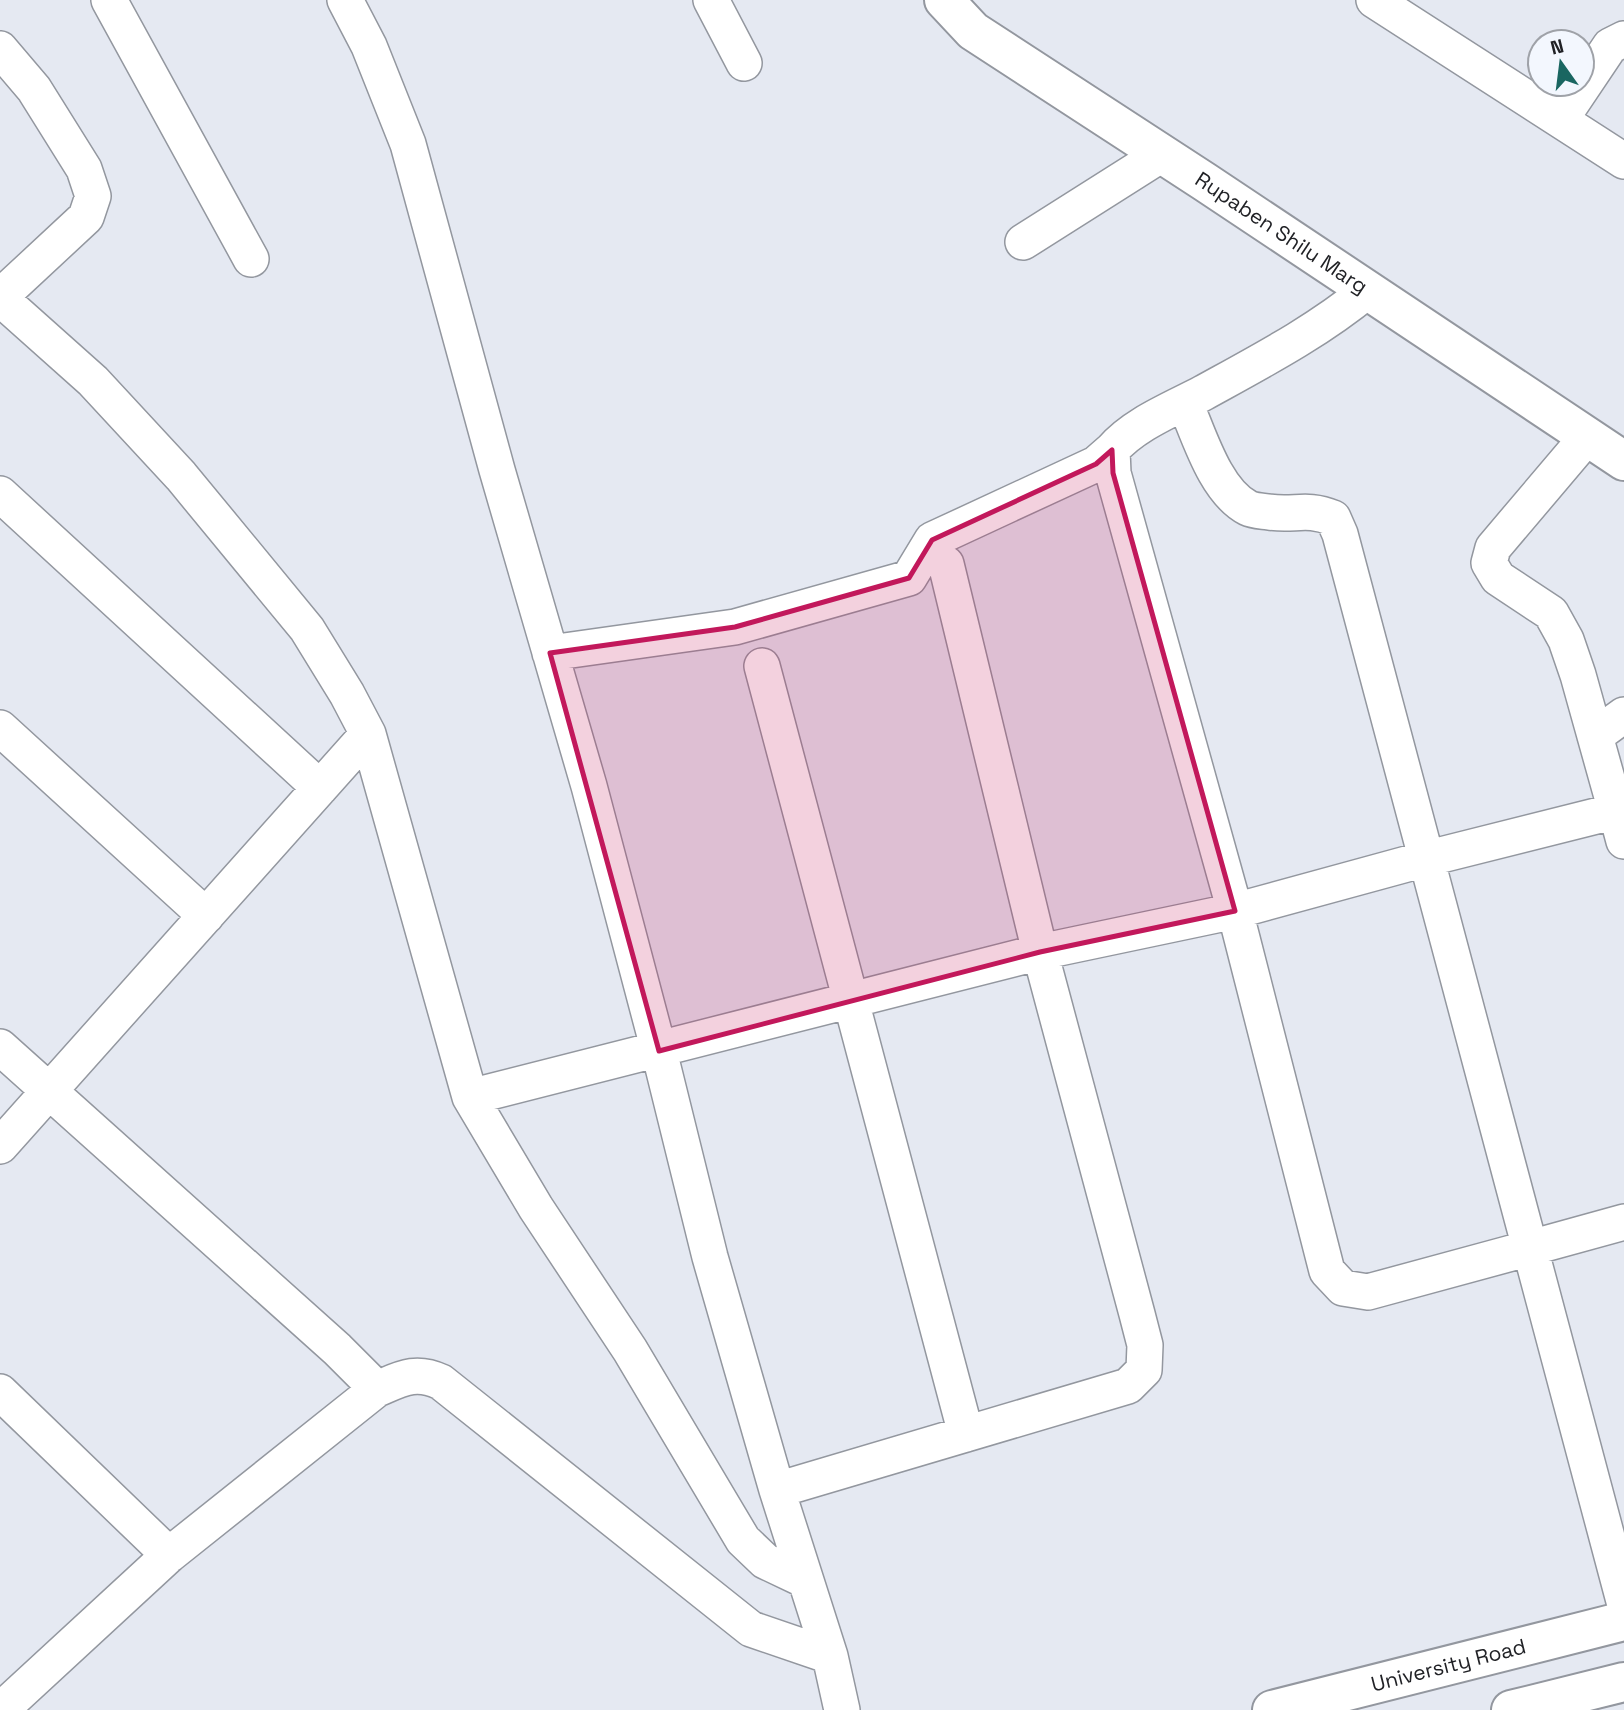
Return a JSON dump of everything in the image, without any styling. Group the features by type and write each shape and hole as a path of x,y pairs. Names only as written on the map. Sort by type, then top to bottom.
{"street":[{"path":"109,0 251,259"},
{"path":"345,0 369,46 408,144 497,470 589,786 710,1256 777,1490 830,1656 842,1710"},
{"path":"711,0 744,63"},
{"name":"Rupaben Shilu Marg","path":"944,0 973,31 1624,461"},
{"path":"1374,0 1624,161"},
{"path":"1561,120 1610,46 1624,39"},
{"path":"0,49 34,89 84,169 93,197 86,217 0,298 93,381 181,476 307,629 368,734 470,1097 536,1208 630,1350 744,1540 765,1561 804,1580"},
{"path":"1023,242 1163,154"},
{"path":"550,653 735,627 909,578 932,540 1096,464 1123,437 1301,339 1335,317 1368,290"},
{"path":"1185,403 1218,478 1232,496 1249,509 1272,513 1316,511 1333,518 1340,534 1624,1601"},
{"path":"470,1097 1040,952 1235,911 1425,859 1620,826 1566,640 1551,613 1498,578 1489,563 1493,548 1587,437"},
{"path":"1112,450 1113,473 1235,911 1327,1271 1343,1288 1368,1292 1624,1223"},
{"path":"0,494 320,788"},
{"path":"777,1490 1128,1386 1144,1370 1145,1345 1138,1314 1040,952 946,564"},
{"path":"762,666 966,1434"},
{"path":"1595,736 1624,715"},
{"path":"0,728 206,916"},
{"path":"0,1146 368,734"},
{"path":"0,1047 337,1349 377,1389"},
{"path":"1,1710 169,1555 377,1389 407,1376 426,1375 440,1382 751,1629 830,1656"},
{"path":"0,1392 169,1555"},
{"name":"University Road","path":"1272,1710 1624,1621"},
{"path":"1511,1710 1624,1682"}],"highlighted area":[{"path":"1112,450 1113,473 1235,911 1040,952 659,1051 550,653 735,627 909,578 932,540 1096,464"}]}
